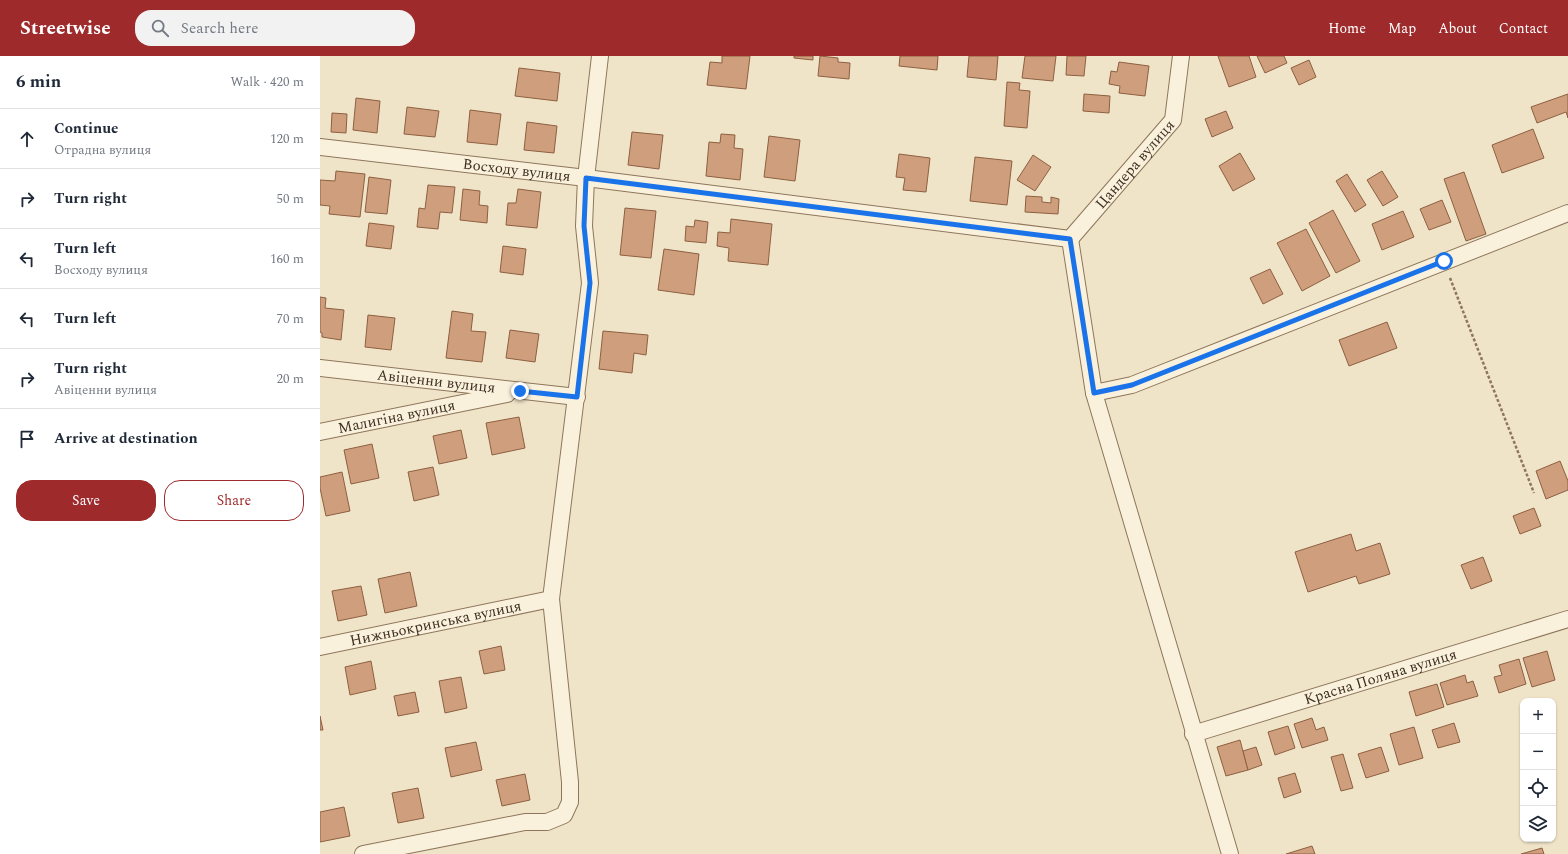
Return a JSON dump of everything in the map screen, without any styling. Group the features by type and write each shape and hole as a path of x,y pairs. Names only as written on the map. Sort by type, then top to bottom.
{"street":[{"path":"363,854 525,822 547,822 564,815 570,802 570,782 551,599 590,283 584,226 586,178 600,56"},
{"name":"Цандера вулиця","path":"1070,239 1173,120 1181,56"},
{"name":"Восходу вулиця","path":"320,147 586,178 1070,239"},
{"path":"1094,393 1132,385 1568,213"},
{"path":"1070,239 1094,393 1230,854"},
{"name":"Авіценни вулиця","path":"320,368 577,397"},
{"name":"Малигіна вулиця","path":"320,432 520,391"},
{"name":"Нижньокринська вулиця","path":"320,647 551,599"},
{"name":"Красна Поляна вулиця","path":"1194,734 1568,619"}],"path":[{"path":"1444,261 1534,493"}],"building":[{"path":"722,56 750,56 746,89 707,85 710,62 722,63"},
{"path":"794,56 813,56 813,60 794,58"},
{"path":"820,56 838,58 838,62 850,63 849,79 818,76"},
{"path":"900,56 938,56 937,70 899,66"},
{"path":"969,56 998,56 996,80 967,77"},
{"path":"1025,56 1056,56 1053,81 1022,78"},
{"path":"1067,56 1086,56 1084,76 1066,75"},
{"path":"1218,56 1249,56 1256,77 1229,87"},
{"path":"1257,56 1284,56 1287,63 1265,73"},
{"path":"1309,60 1316,77 1299,85 1291,68"},
{"path":"1119,62 1149,66 1145,96 1119,93 1120,86 1109,84 1111,71 1117,72"},
{"path":"519,68 560,73 557,101 515,96"},
{"path":"1007,82 1020,83 1019,90 1030,91 1027,128 1004,126"},
{"path":"1084,94 1110,96 1109,113 1083,111"},
{"path":"1568,94 1568,118 1566,112 1537,123 1531,107"},
{"path":"356,98 380,101 377,133 353,130"},
{"path":"407,107 439,111 435,137 404,134"},
{"path":"470,110 501,114 497,145 467,142"},
{"path":"1226,111 1233,128 1212,137 1205,119"},
{"path":"332,113 347,114 346,133 331,132"},
{"path":"527,122 557,126 554,153 524,150"},
{"path":"1533,129 1544,158 1502,173 1492,145"},
{"path":"632,132 663,135 659,169 628,165"},
{"path":"721,134 735,135 734,148 743,149 740,180 706,176 709,142 720,143"},
{"path":"769,136 800,140 795,181 764,177"},
{"path":"1240,153 1255,179 1233,191 1219,166"},
{"path":"899,154 930,158 926,192 903,190 905,178 896,177"},
{"path":"1033,155 1051,167 1035,191 1017,180"},
{"path":"975,157 1012,161 1007,205 970,201"},
{"path":"336,171 365,174 360,217 329,214 330,206 320,205 320,180 335,181"},
{"path":"1382,171 1398,197 1383,206 1367,180"},
{"path":"1464,172 1486,234 1466,241 1444,179"},
{"path":"1347,174 1366,205 1355,212 1336,181"},
{"path":"369,177 391,180 387,214 365,212"},
{"path":"428,185 455,187 452,213 440,212 438,229 417,227 419,208 425,209"},
{"path":"463,189 480,191 479,205 488,206 487,223 460,220"},
{"path":"518,189 541,192 537,228 506,225 508,203 516,203"},
{"path":"1026,196 1042,197 1042,202 1051,203 1051,197 1059,199 1058,214 1025,212"},
{"path":"1442,200 1451,222 1429,230 1420,209"},
{"path":"625,208 656,211 651,258 620,255"},
{"path":"1333,210 1360,261 1336,273 1309,223"},
{"path":"1403,211 1414,237 1382,250 1372,224"},
{"path":"731,219 772,224 768,265 728,261 729,248 717,246 718,232 730,233"},
{"path":"695,220 708,222 706,243 685,241 686,226 694,227"},
{"path":"369,223 394,226 391,249 366,246"},
{"path":"1306,229 1330,276 1302,291 1277,243"},
{"path":"503,246 526,249 523,275 500,272"},
{"path":"664,249 699,254 694,295 658,290"},
{"path":"1270,269 1283,294 1263,304 1250,278"},
{"path":"320,297 326,298 325,308 344,310 341,340 322,337 322,333 320,332"},
{"path":"452,311 473,314 471,331 486,332 482,362 446,358"},
{"path":"368,315 395,318 391,350 365,347"},
{"path":"1387,322 1397,348 1349,366 1339,340"},
{"path":"510,330 539,334 535,362 506,358"},
{"path":"603,331 648,335 646,355 634,353 632,373 599,369"},
{"path":"519,417 525,448 492,455 486,423"},
{"path":"461,430 467,458 439,464 433,436"},
{"path":"372,444 379,478 351,484 344,450"},
{"path":"1560,461 1568,481 1568,490 1546,499 1536,471"},
{"path":"433,467 439,495 414,501 408,472"},
{"path":"342,472 350,511 326,516 320,488 320,477"},
{"path":"1534,508 1541,526 1520,534 1513,516"},
{"path":"1351,534 1356,551 1380,543 1390,574 1359,584 1356,576 1308,592 1295,552"},
{"path":"1483,557 1492,581 1471,589 1461,565"},
{"path":"410,572 417,606 385,613 378,579"},
{"path":"361,586 367,615 338,621 332,591"},
{"path":"501,646 505,670 484,674 479,651"},
{"path":"1547,651 1555,680 1532,687 1523,658"},
{"path":"1519,659 1526,684 1499,693 1494,677 1502,675 1499,665"},
{"path":"371,661 376,689 350,695 345,667"},
{"path":"1465,675 1467,683 1473,681 1478,696 1447,705 1440,683"},
{"path":"461,677 467,708 445,713 439,681"},
{"path":"1437,684 1444,707 1416,716 1409,692"},
{"path":"415,692 419,712 398,716 394,696"},
{"path":"320,716 323,730 320,730"},
{"path":"1312,718 1316,730 1324,727 1328,740 1302,748 1294,724"},
{"path":"1454,723 1460,742 1438,748 1432,730"},
{"path":"1288,726 1295,748 1275,755 1268,732"},
{"path":"1414,727 1423,758 1399,765 1390,734"},
{"path":"1240,740 1248,770 1226,776 1217,747"},
{"path":"476,742 482,770 451,777 445,748"},
{"path":"1256,747 1262,765 1248,770 1243,751"},
{"path":"1381,747 1389,771 1366,778 1358,754"},
{"path":"1343,754 1353,788 1341,791 1331,757"},
{"path":"1295,773 1301,792 1284,798 1278,778"},
{"path":"525,774 530,800 502,806 496,780"},
{"path":"418,788 424,818 398,823 392,793"},
{"path":"344,807 350,836 320,842 320,812"},
{"path":"1312,846 1315,854 1286,854"},
{"path":"1542,848 1544,854 1521,854"}],"route":[{"path":"520,391 577,397 590,283 584,226 586,178 1070,239 1094,393 1132,385 1444,261"}]}
